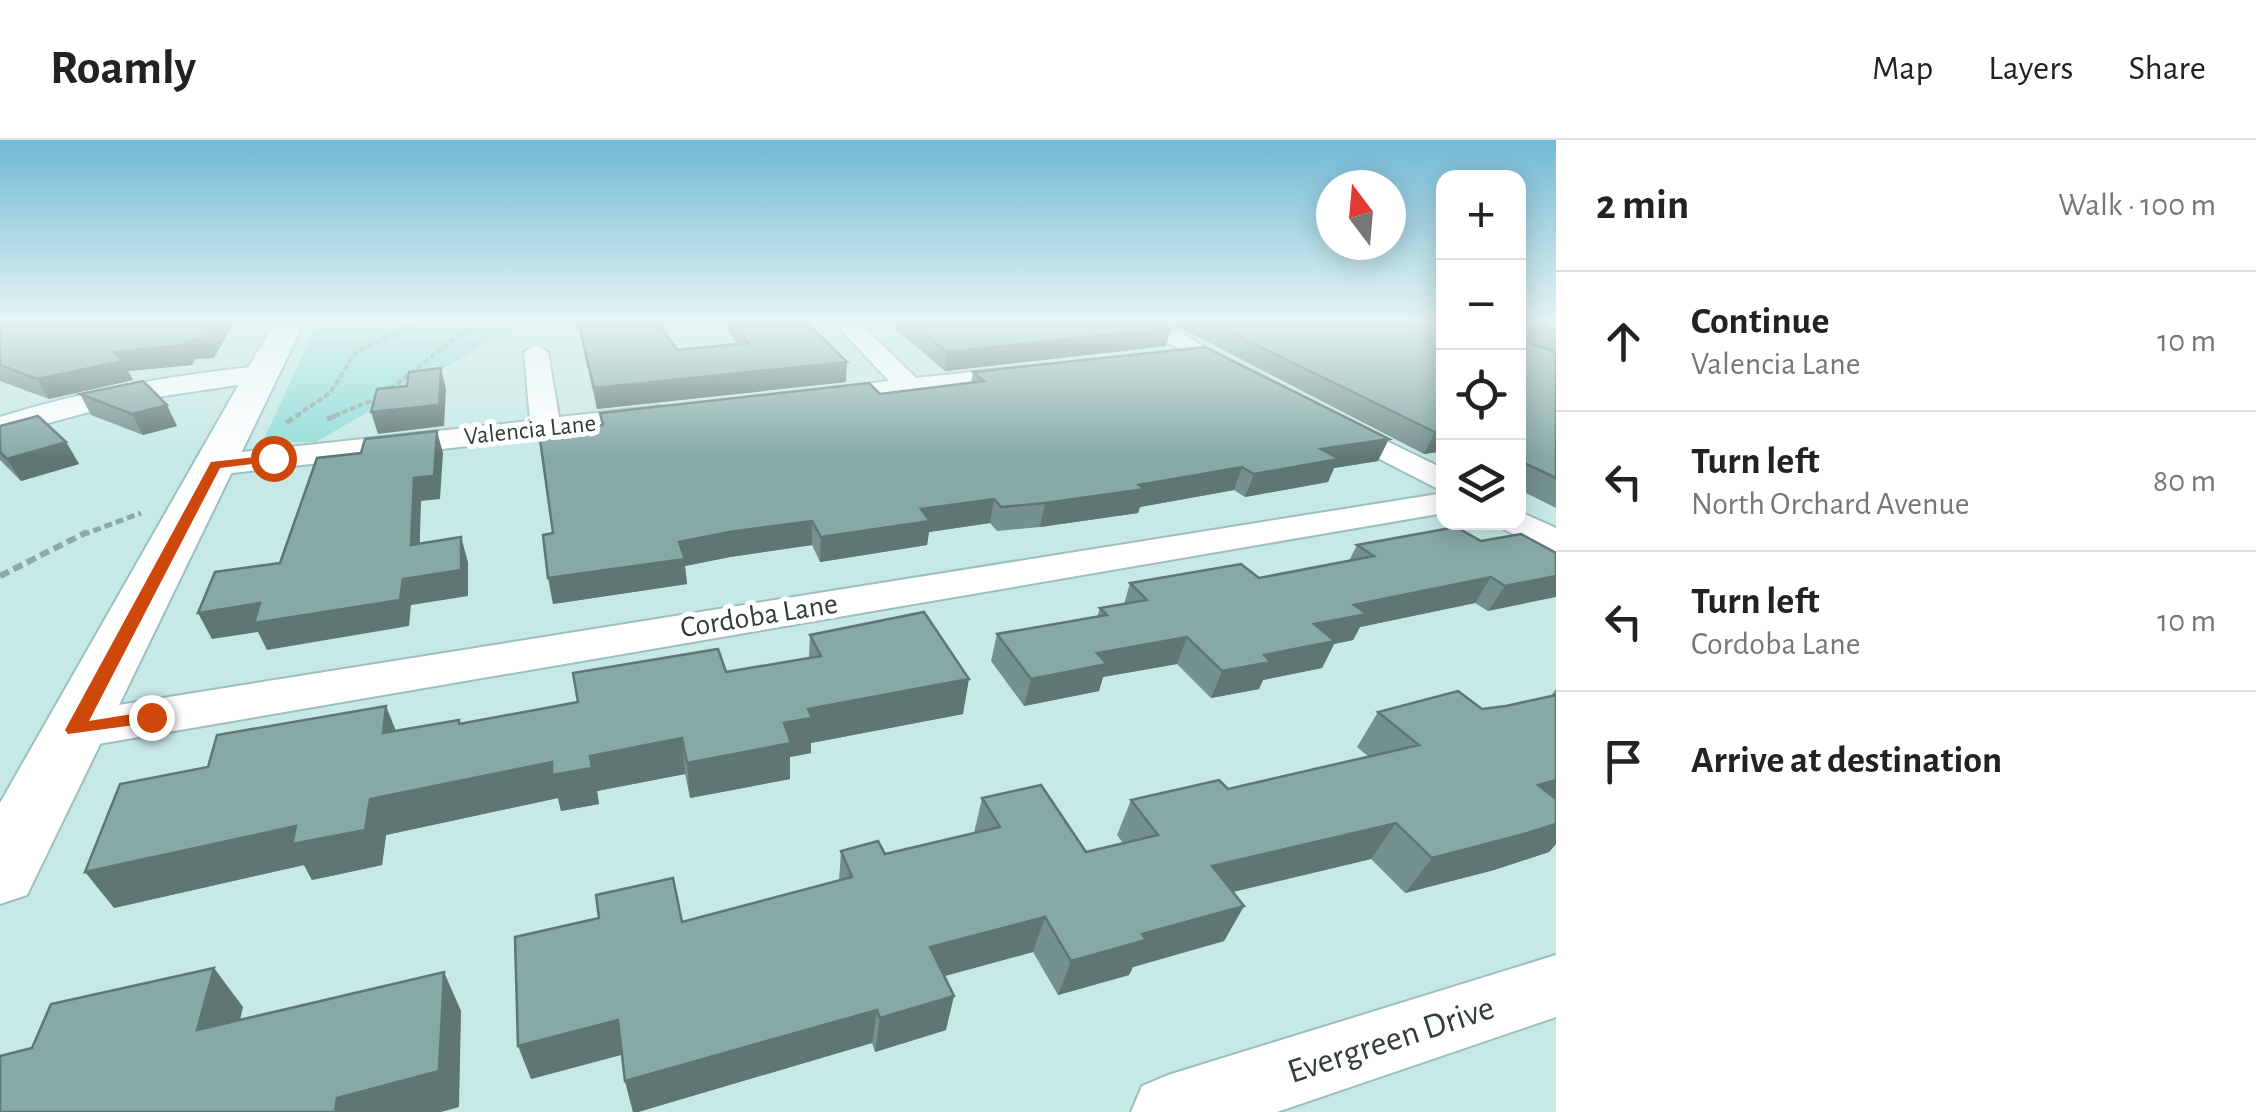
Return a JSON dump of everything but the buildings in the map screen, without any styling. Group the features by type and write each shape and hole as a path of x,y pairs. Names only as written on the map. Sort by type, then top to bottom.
{"street":[{"path":"0,872 266,366"},
{"path":"538,366 546,428"},
{"path":"889,366 909,387"},
{"path":"1226,366 1271,390"},
{"path":"794,400 1059,370"},
{"path":"0,427 128,390 262,374"},
{"path":"1306,409 1436,478"},
{"name":"Valencia Lane","path":"213,469 680,413"},
{"name":"Cordoba Lane","path":"74,730 1436,504"},
{"path":"1526,526 1556,542"},
{"name":"Evergreen Drive","path":"1168,1112 1556,986"}],"path":[{"path":"0,576 213,469 299,418 330,392 347,366"},
{"path":"313,425 377,399 419,366"}],"shaded area":[{"path":"297,366 447,366 316,442 270,442 265,437"}],"route":[{"path":"151,717 74,730 215,465 273,458"}]}
